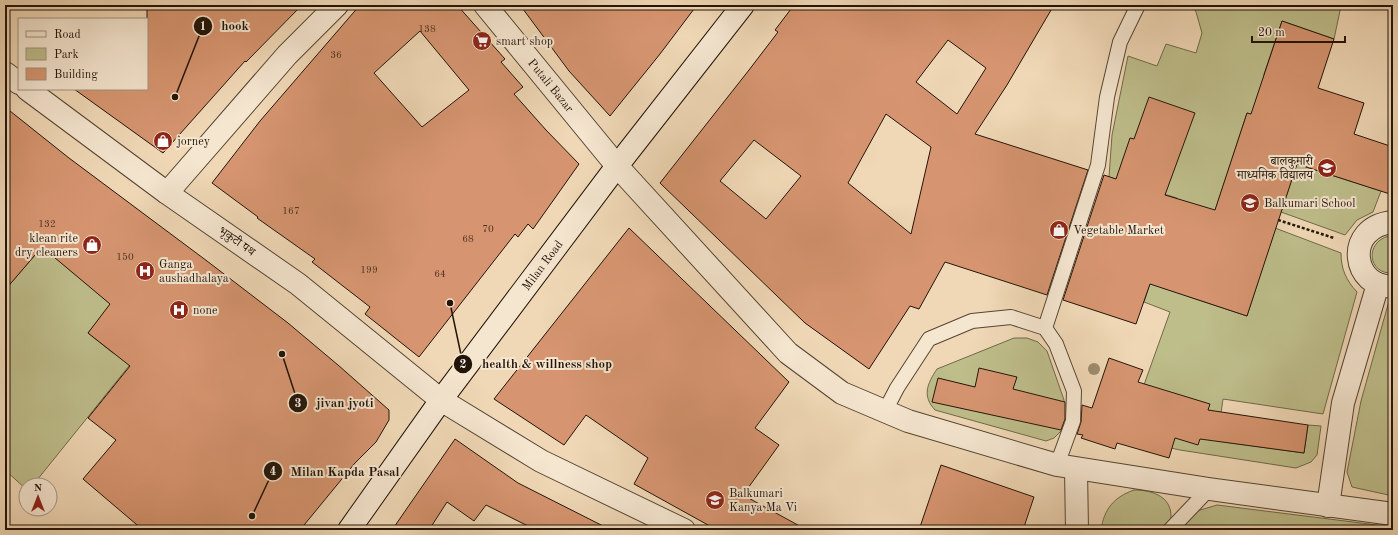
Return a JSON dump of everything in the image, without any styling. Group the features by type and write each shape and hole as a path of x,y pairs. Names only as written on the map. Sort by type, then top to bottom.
{"street":[{"path":"167,193 287,55 336,5"},
{"name":"Putali Bazar","path":"486,5 617,166 788,353 842,393 908,421 1066,467 1209,489 1393,514"},
{"name":"Milan Road","path":"349,530 441,400 617,166 743,5"},
{"path":"5,73 18,82"},
{"name":"भृकुटी पथ","path":"27,90 167,193 298,284 441,400 541,461 684,530"},
{"path":"1328,506 1343,403 1385,285 1370,279 1364,273 1358,256 1359,246 1364,236 1372,228 1382,223 1393,222"},
{"path":"1066,467 1077,530"}],"lane":[{"path":"1045,328 1098,165 1107,96 1120,42 1138,5"},
{"path":"885,411 897,388 929,339 972,321 1011,317 1045,328 1056,344 1074,392 1073,422 1066,467"},
{"path":"1170,530 1209,489"}],"path":[{"path":"1278,220 1359,246"}],"green space":[{"path":"1194,5 1341,6 1334,39 1282,21 1264,74 1267,120 1247,113 1187,296 1247,316 1275,228 1341,253 1345,274 1357,292 1323,414 1223,399 1217,441 1304,453 1308,425 1321,426 1317,455 1311,462 1296,468 1180,450 1125,438 1170,312 1144,302 1177,198 1109,177 1112,135 1128,56 1157,66 1166,44 1196,53 1202,33"},
{"path":"1297,164 1381,191 1373,212 1357,220 1345,235 1281,212"},
{"path":"70,214 64,265 111,304 88,333 113,353 137,356 39,477 18,477 18,482 5,470 5,290"},
{"path":"1393,236 1393,273 1378,269 1372,258 1376,245 1381,239"},
{"path":"1393,300 1393,496 1352,487 1347,472 1361,401 1389,301"},
{"path":"1014,338 1027,338 1038,342 1047,351 1064,400 1062,430 1054,438 1046,441 935,410 928,400 927,390 937,369"},
{"path":"1134,490 1150,492 1161,496 1168,504 1171,511 1171,519 1160,530 1101,530 1107,510 1111,505 1121,496"},
{"path":"1217,505 1393,527 1393,530 1179,530 1197,511"}],"building":[{"path":"147,5 302,5 246,62 245,61 163,153 75,90 148,90"},
{"path":"360,5 457,5 505,59 501,62 523,87 514,94 579,164 533,229 528,224 518,237 515,234 419,357 365,314 370,307 312,262 315,259 257,218 258,217 212,183 260,121","holes":["420,31 469,90 422,127 374,73"]},
{"path":"520,5 697,5 610,116 569,71"},
{"path":"794,5 1054,5 1007,85 975,134 1088,170 1047,295 945,262 919,309 910,306 869,369 805,323 660,183 778,32 775,30","holes":["948,40 986,68 957,114 916,82","886,114 931,147 911,234 848,183","754,140 801,176 766,219 720,181"]},
{"path":"1282,21 1334,39 1318,88 1364,103 1354,134 1393,147 1393,195 1297,164 1247,316 1150,284 1136,324 1063,300 1104,175 1116,179 1130,138 1134,139 1149,97 1195,113 1165,195 1215,210 1247,113 1251,114"},
{"path":"5,107 69,158 288,323 389,410 389,420 376,442 355,463 300,530 143,530 83,479 116,440 88,418 130,366 88,333 110,304 42,247 5,290"},
{"path":"629,228 789,382 755,428 779,445 743,495 807,530 717,530 634,484 648,458 586,415 564,445 494,399"},
{"path":"1109,358 1143,370 1138,382 1210,404 1208,410 1308,425 1304,453 1200,439 1198,445 1175,438 1169,458 1117,443 1115,449 1081,438 1083,435 1077,434 1081,422 1082,405 1092,408"},
{"path":"979,368 1017,377 1013,389 1065,402 1065,419 1061,430 932,402 938,378 975,387"},
{"path":"455,439 518,483 611,530 536,530 486,505 474,521 447,502 429,530 392,530"},
{"path":"941,465 1034,497 1023,530 919,530"}],"place":[{"name":"smart shop","path":"482,41"},
{"name":"hook","path":"175,97"},
{"name":"jorney","path":"163,141"},
{"name":"बालकुमारी माध्यमिक विद्यालय","path":"1327,168"},
{"name":"Balkumari School","path":"1250,203"},
{"name":"Vegetable Market","path":"1059,230"},
{"name":"klean rite dry cleaners","path":"92,245"},
{"name":"Ganga aushadhalaya","path":"145,271"},
{"name":"health & willness shop","path":"450,303"},
{"name":"none","path":"179,310"},
{"name":"jivan jyoti","path":"282,354"},
{"name":"Balkumari Kanya Ma Vi","path":"715,500"},
{"name":"Milan Kapda Pasal","path":"252,516"}]}
